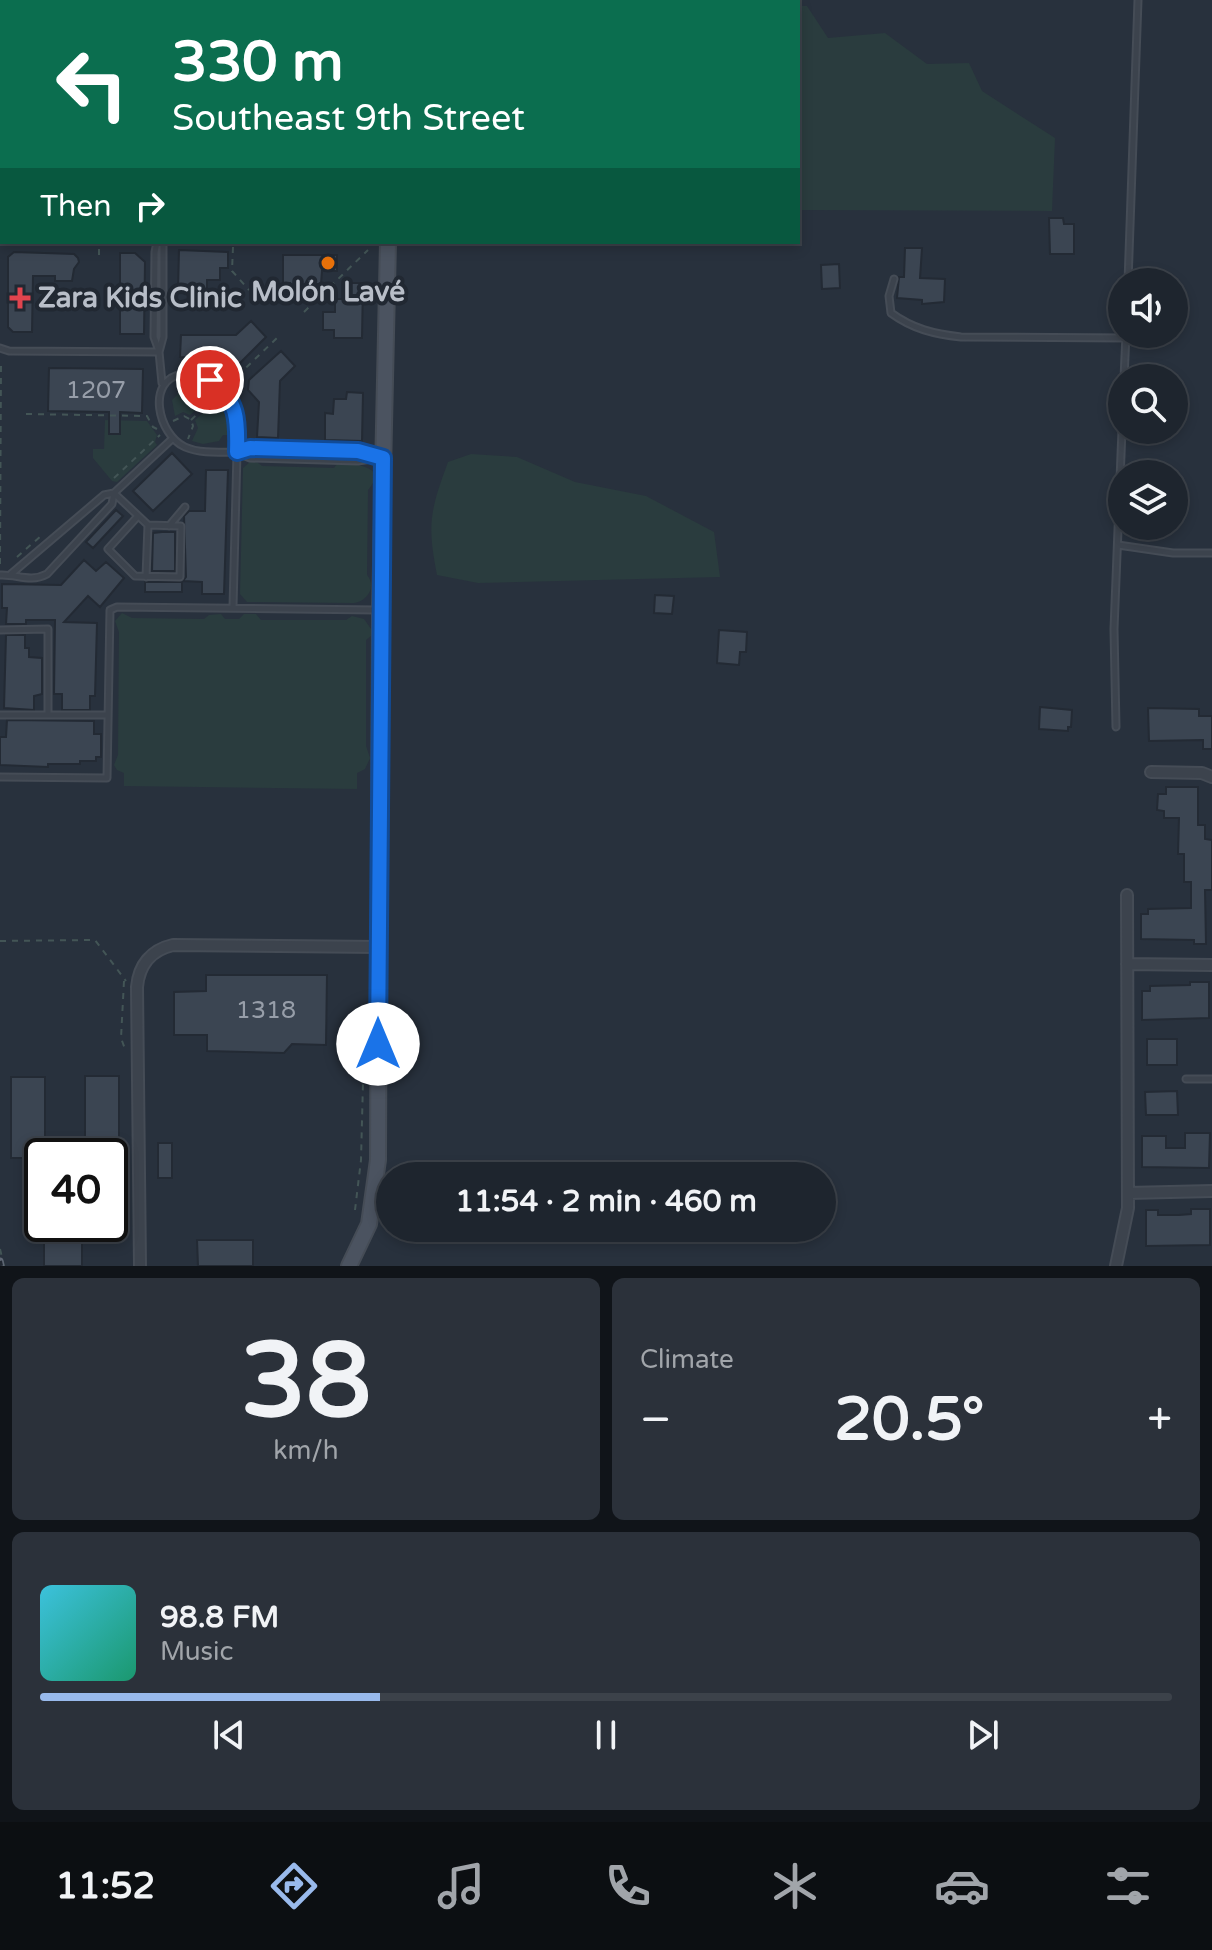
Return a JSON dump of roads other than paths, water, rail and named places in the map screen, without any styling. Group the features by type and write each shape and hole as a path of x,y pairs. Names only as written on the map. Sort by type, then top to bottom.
{"street":[{"path":"349,1266 369,1224 377,1178 380,610 388,244"},
{"path":"1151,772 1202,773 1212,777"},
{"path":"1116,1266 1128,1208 1127,895"},
{"path":"140,1266 137,982 147,959 159,950 178,945 379,947"},
{"path":"1127,964 1212,965"},
{"path":"1128,1193 1212,1191"}],"lane":[{"path":"1128,268 1138,0"},
{"path":"159,244 155,252 154,337 159,352 162,384 159,403 172,438 200,451 237,452 250,448 343,451 383,458"},
{"path":"894,279 889,296 891,313 907,325 934,334 961,337 1108,336"},
{"path":"0,349 159,352"},
{"path":"162,384 168,377 178,374 210,380 231,400 237,414 233,608"},
{"path":"11,574 104,495 114,493 172,438"},
{"path":"1116,727 1114,629 1122,444"},
{"path":"237,452 250,458 358,461 383,458"},
{"path":"114,493 148,525 181,526 180,577 135,576 108,549 138,516"},
{"path":"0,575 11,574 21,579 40,578 47,574 112,504 114,493"},
{"path":"169,526 185,507"},
{"path":"146,577 148,525"},
{"path":"1118,545 1173,553 1212,553"},
{"path":"0,777 107,778 110,610 117,607 380,610"},
{"path":"0,630 48,629 48,715"},
{"path":"0,715 108,715"},
{"path":"1186,1079 1212,1079"}],"railway":[{"path":"0,1261 1,1266"}],"place":[{"name":"Molón Lavé","path":"328,263"},
{"name":"Zara Kids Clinic","path":"20,298"}]}
